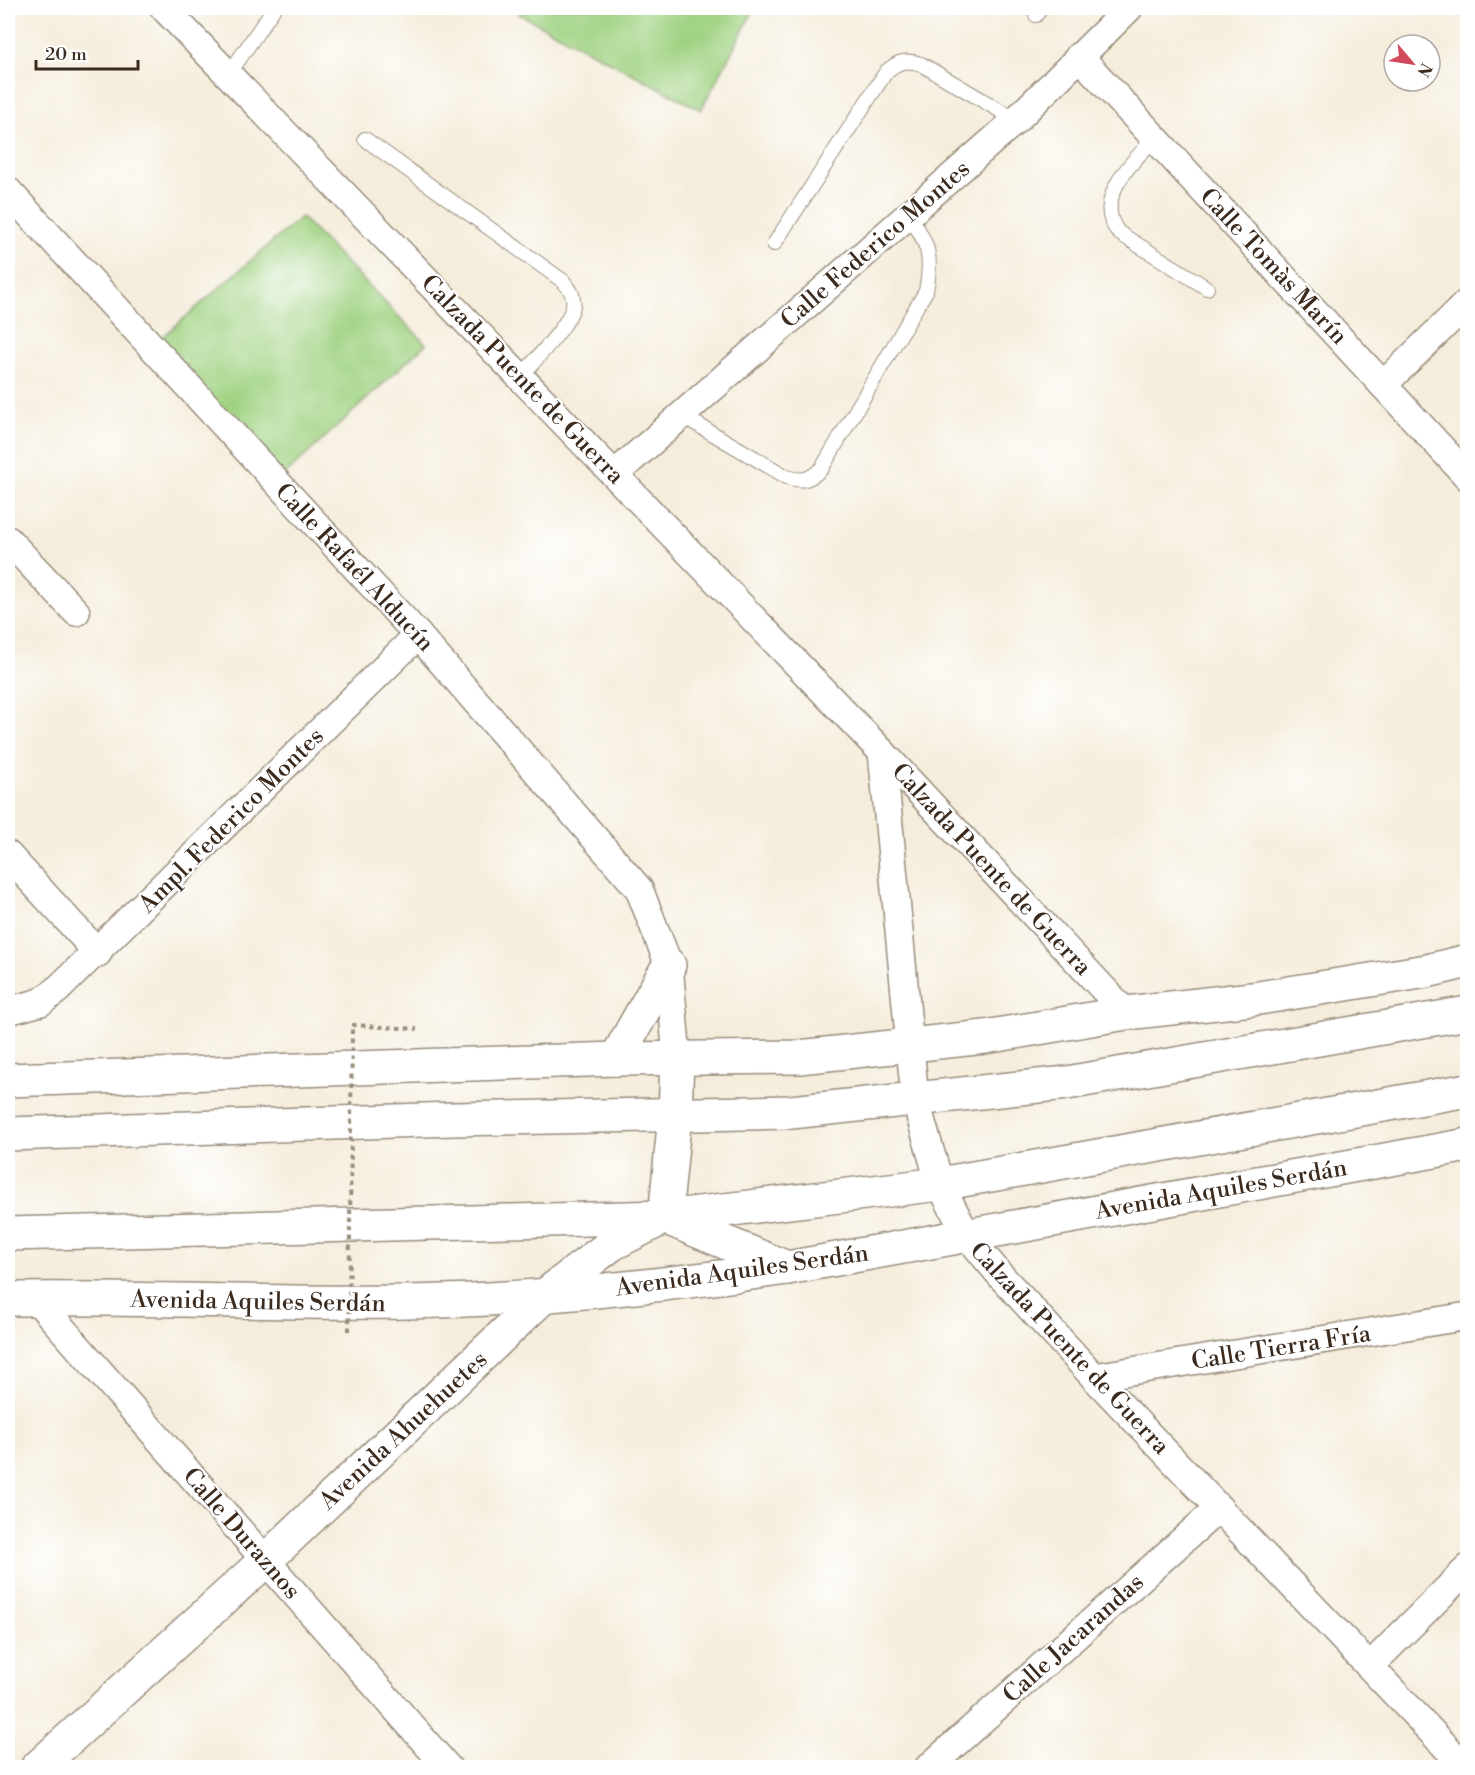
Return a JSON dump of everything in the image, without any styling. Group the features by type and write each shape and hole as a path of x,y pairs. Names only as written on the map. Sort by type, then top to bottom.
{"main road":[{"path":"8,1080 616,1059 799,1057 985,1037 1126,1013 1252,999 1427,971 1467,961"},
{"path":"616,1059 669,965"},
{"path":"8,1134 453,1119 791,1112 1067,1083 1467,1013"},
{"path":"665,1217 675,1115 677,1059"},
{"path":"8,1234 665,1217 940,1184 1467,1090"},
{"name":"Avenida Aquiles Serdán","path":"22,1299 407,1302 543,1296 677,1283 787,1268 1467,1145"},
{"path":"665,1217 787,1268"},
{"name":"Avenida Ahuehuetes","path":"37,1767 266,1560 543,1296 612,1244 665,1217"}],"street":[{"name":"Calzada Puente de Guerra","path":"164,8 882,752 1126,1013"},
{"name":"Calle Federico Montes","path":"615,474 1016,120 1129,8"},
{"name":"Calle Tomàs Marín","path":"1079,56 1467,477"},
{"name":"Calle Rafaél Alducín","path":"11,202 418,635 639,889 669,965 677,1059"},
{"path":"1383,385 1467,302"},
{"path":"8,540 76,612"},
{"name":"Ampl. Federico Montes","path":"8,1011 41,1002 98,952 418,635"},
{"name":"Calzada Puente de Guerra","path":"882,752 908,1046 915,1099 940,1184 966,1234 1000,1275 1094,1377 1466,1767"},
{"path":"11,867 98,952"},
{"name":"Calle Duraznos","path":"22,1299 266,1560 448,1767"},
{"name":"Calle Tierra Fría","path":"1094,1377 1467,1316"},
{"name":"Calle Jacarandas","path":"928,1767 1219,1508"},
{"path":"1370,1666 1467,1568"}],"lane":[{"path":"229,74 274,8"},
{"path":"774,244 886,72 896,63 909,60 921,64 1016,120"},
{"path":"1155,138 1127,168 1110,199 1107,211 1110,223 1119,233 1207,288"},
{"path":"366,139 563,281 572,291 573,305 568,317 521,377"},
{"path":"681,415 786,477 799,481 812,478 822,468 926,291 931,266 925,242 909,214"}],"path":[{"path":"349,1331 352,1025 419,1029"}],"green space":[{"path":"522,8 755,8 701,110 519,14"},
{"path":"301,217 426,344 274,485 152,346"}]}
